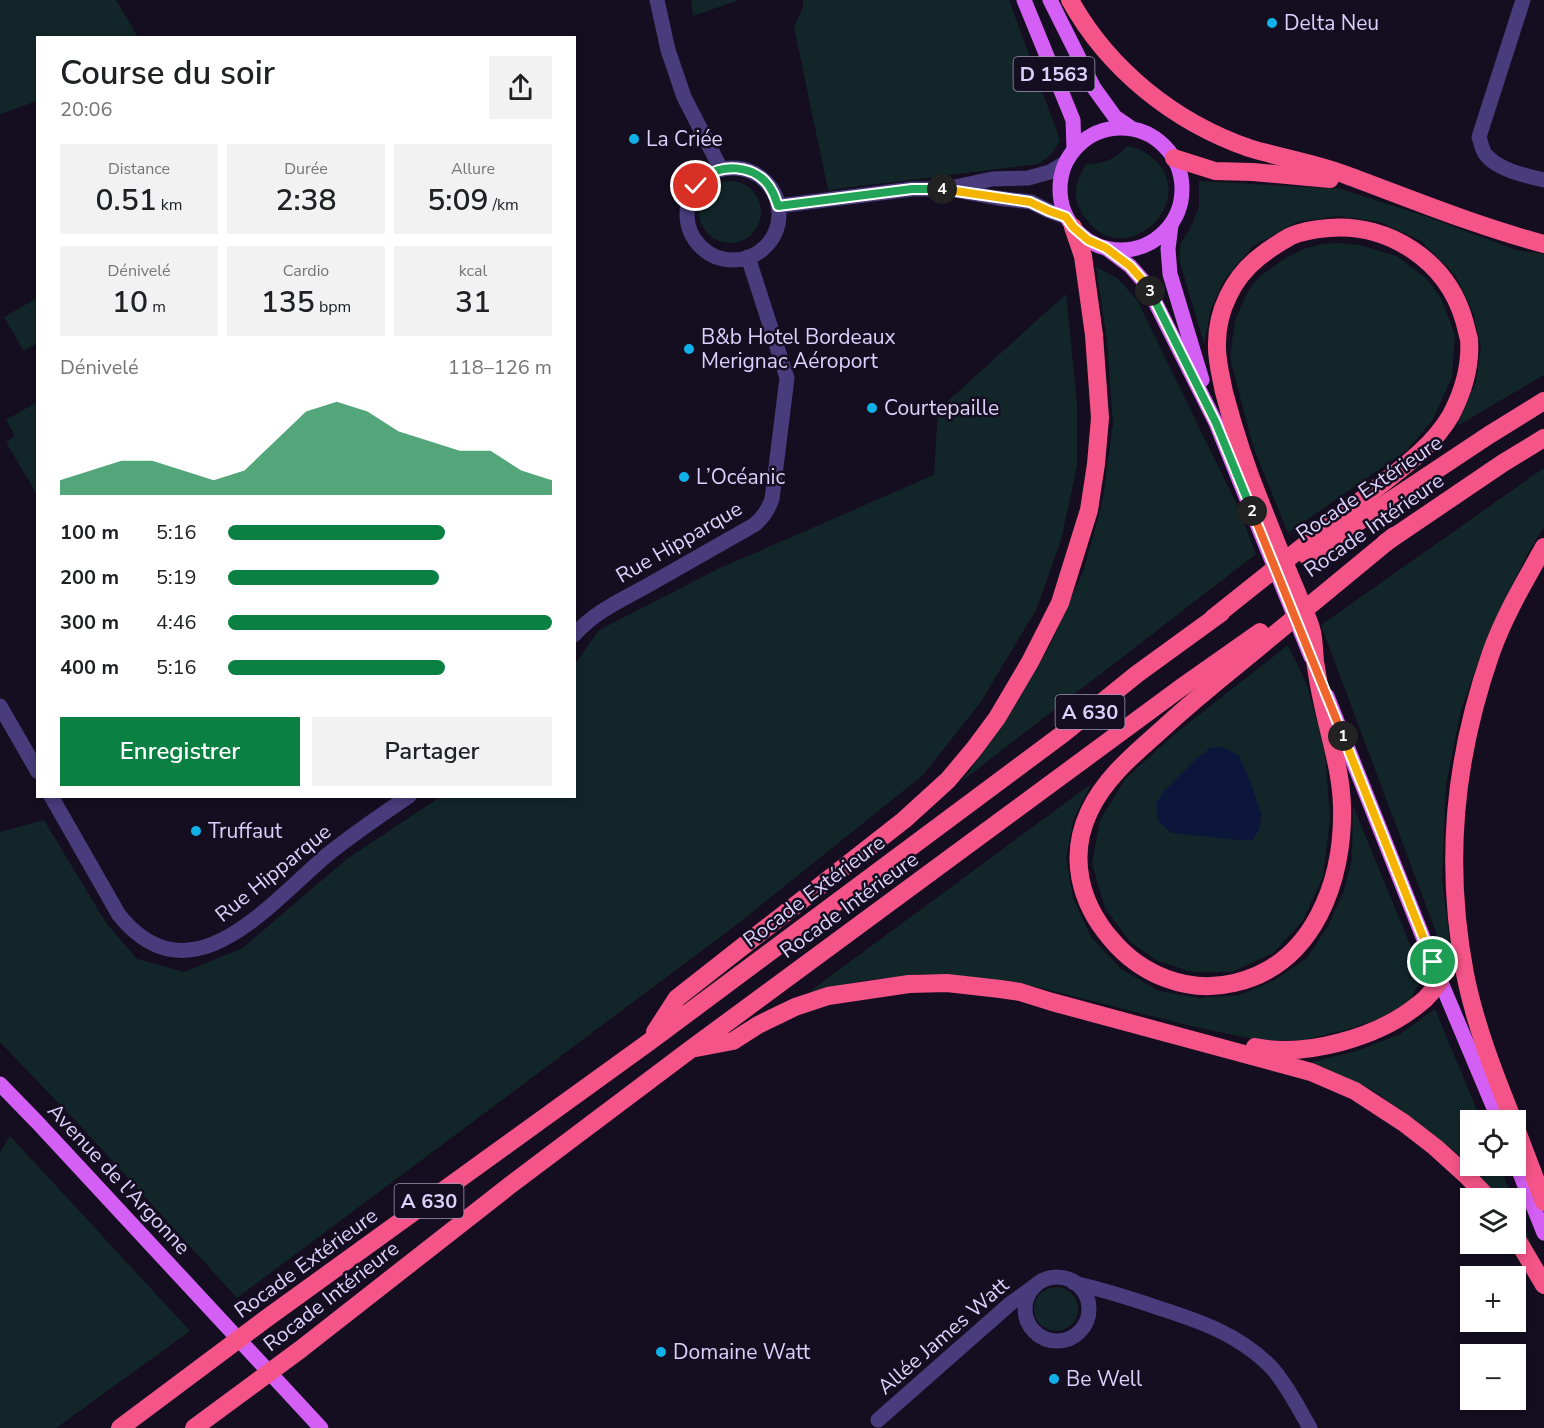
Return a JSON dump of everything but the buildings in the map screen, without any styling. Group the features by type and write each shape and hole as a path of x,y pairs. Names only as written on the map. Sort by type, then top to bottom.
{"highway":[{"path":"1070,0 1092,35 1133,80 1156,99 1188,120 1219,136 1249,148 1344,174 1466,219 1544,244"},
{"path":"1174,158 1215,171 1316,177 1368,184"},
{"path":"649,1042 677,998 904,820 948,780 997,718 1030,662 1060,603 1089,510 1096,464 1100,418 1094,335 1083,256 1070,222"},
{"path":"1213,618 1400,470 1429,444 1450,417 1468,368 1469,338 1461,310 1449,287 1434,267 1415,251 1392,238 1368,230 1343,227 1314,229 1292,236 1254,261 1227,297 1219,320 1216,346 1221,379 1260,517 1312,631 1316,667 1339,780 1342,806 1340,849 1333,883 1320,914 1304,940 1285,958 1262,974 1242,982 1220,986 1195,986 1172,981 1141,967 1121,951 1094,917 1084,894 1079,868 1080,841 1089,813 1104,787 1141,747 1192,702 1394,536"},
{"name":"Rocade Extérieure","path":"120,1428 267,1318 649,1042 1055,740 1137,674 1213,618 1544,401"},
{"name":"Rocade Intérieure","path":"194,1428 301,1349 509,1186 1182,687 1394,536 1544,438"},
{"path":"1509,1110 1483,1041 1466,976 1456,917 1454,860 1456,808 1473,709 1492,651 1519,592 1544,547"},
{"path":"692,1049 733,1041 758,1025 795,1007 828,996 909,984 947,983 1053,994 1270,1050 1311,1049 1349,1040 1382,1027 1422,1003 1440,980"},
{"path":"1020,992 1311,1072 1355,1091 1404,1123 1435,1147 1478,1188"},
{"path":"1526,1155 1544,1202"},
{"path":"1526,1254 1544,1285"}],"main road":[{"name":"D 1563","path":"1024,0 1073,120 1074,149"},
{"name":"D 1563","path":"1050,0 1094,88 1115,117 1131,128"},
{"path":"1106,248 1124,250 1142,247 1158,238 1171,225 1179,209 1183,192 1181,175 1174,158 1163,144 1148,134 1131,128 1110,128 1090,136 1074,149 1065,163 1060,181 1061,199 1070,222 1088,240 1106,248 1130,266 1146,284 1260,517"},
{"path":"1171,225 1168,249 1170,274 1216,423"},
{"path":"1316,667 1440,980 1495,1110"},
{"name":"Avenue de l'Argonne","path":"0,1084 321,1428"},
{"path":"1521,1176 1544,1233"}],"street":[{"path":"657,0 668,50 684,97 721,169"},
{"path":"1523,0 1479,137 1485,155 1502,167 1544,180"},
{"path":"949,189 992,179 1028,178 1050,172 1065,163"},
{"path":"736,167 751,171 764,180 773,192 778,206 778,222 772,237 762,250 748,257 734,260 720,258 707,252 690,230 687,215 692,193 707,175 721,169 736,167"},
{"path":"778,206 912,189 949,189 1030,202 1070,222"},
{"name":"Rue Hipparque","path":"576,633 609,606 754,525 769,507 772,499 787,378 748,257"},
{"path":"0,706 36,769"},
{"name":"Rue Hipparque","path":"52,798 119,915 127,925 154,944 183,950 218,943 257,918 327,856 370,822 406,798"},
{"path":"1065,1278 1082,1290 1089,1310 1082,1329 1064,1341 1043,1338 1035,1332 1028,1324 1025,1303 1029,1293 1036,1285 1044,1280 1065,1278"},
{"path":"1074,1283 1115,1293 1197,1320 1237,1339 1269,1364 1310,1428"},
{"name":"Allée James Watt","path":"878,1420 1011,1303 1036,1285"}],"green space":[{"path":"0,0 116,0 137,36 36,36 36,101 0,114"},
{"path":"691,0 739,0 693,16"},
{"path":"803,0 1009,0 1060,140 1052,154 1038,164 828,190 794,27 803,7"},
{"path":"1127,146 1143,151 1156,161 1167,178 1168,195 1163,212 1151,226 1136,235 1119,238 1102,233 1086,219 1078,204 1076,192 1079,178 1086,164 1109,160"},
{"path":"724,181 736,181 752,190 759,200 761,212 759,224 752,234 736,243 724,243 713,238 704,229 699,218 699,206 704,195 713,186"},
{"path":"1199,181 1341,189 1425,216 1516,250 1544,254 1544,375 1457,426 1476,382 1481,347 1473,312 1455,275 1421,241 1380,222 1338,216 1297,222 1253,246 1224,280 1211,309 1204,344 1179,259 1181,243 1191,227 1199,206"},
{"path":"1322,244 1359,245 1397,256 1427,279 1441,298 1455,335 1452,377 1432,421 1407,450 1288,533 1253,446 1230,358 1235,320 1248,291 1259,277 1287,257 1304,249"},
{"path":"1096,267 1117,278 1137,300 1238,507 1256,554 962,781 1006,721 1051,644 1083,572 1093,537 1103,498 1113,424 1107,340"},
{"path":"1066,294 1077,404 1077,466 1061,540 1036,610 980,703 923,775 740,922 237,1298 87,1133 0,1042 0,832 44,820 106,923 137,959 184,972 243,948 348,858 438,798 576,798 576,663 599,630 718,569 934,475 938,410"},
{"path":"36,299 36,344 24,351 4,317"},
{"path":"36,403 36,493 6,442 15,436 6,420"},
{"path":"1544,468 1544,527 1529,551 1491,628 1461,710 1446,785 1442,878 1455,983 1321,625"},
{"path":"1288,645 1307,685 1325,751 1330,818 1323,877 1302,922 1273,953 1232,972 1192,972 1158,961 1130,942 1105,908 1092,864 1100,820 1126,778 1176,733"},
{"path":"1091,784 1074,818 1066,857 1073,898 1091,937 1121,969 1159,991 1199,998 1240,995 1275,980 1307,958 1328,926 1343,893 1352,859 1353,806 1423,976 1410,1000 1381,1018 1346,1030 1303,1040 1258,1040 1191,1026 1037,987 980,979 923,974 867,980 809,992"},
{"path":"1435,1009 1477,1110 1460,1110 1460,1156 1415,1120 1372,1090 1311,1062 1357,1051 1400,1034"},
{"path":"10,1136 190,1331 56,1428 0,1428 0,1152"},
{"path":"1479,1176 1503,1176 1509,1188 1490,1188"},
{"path":"1526,1231 1534,1250 1526,1238"},
{"path":"1056,1287 1072,1293 1078,1309 1072,1325 1056,1331 1040,1325 1034,1309 1040,1293"}],"water":[{"path":"1224,747 1239,756 1262,817 1259,830 1253,840 1171,833 1158,821 1156,803 1164,791 1196,759 1210,748"}],"place":[{"name":"Delta Neu","path":"1272,23"},
{"name":"La Criée","path":"634,139"},
{"name":"B&b Hotel Bordeaux Merignac Aéroport","path":"689,349"},
{"name":"Courtepaille","path":"872,408"},
{"name":"L’Océanic","path":"684,477"},
{"name":"Truffaut","path":"196,831"},
{"name":"Domaine Watt","path":"661,1352"},
{"name":"Be Well","path":"1054,1379"}],"route":[{"path":"696,186 707,175 721,169 736,167 751,171 764,180 773,192 778,206 912,189 949,189 1030,202 1066,217 1073,227 1088,240 1106,248 1130,266 1146,284 1216,423 1433,962"}]}
